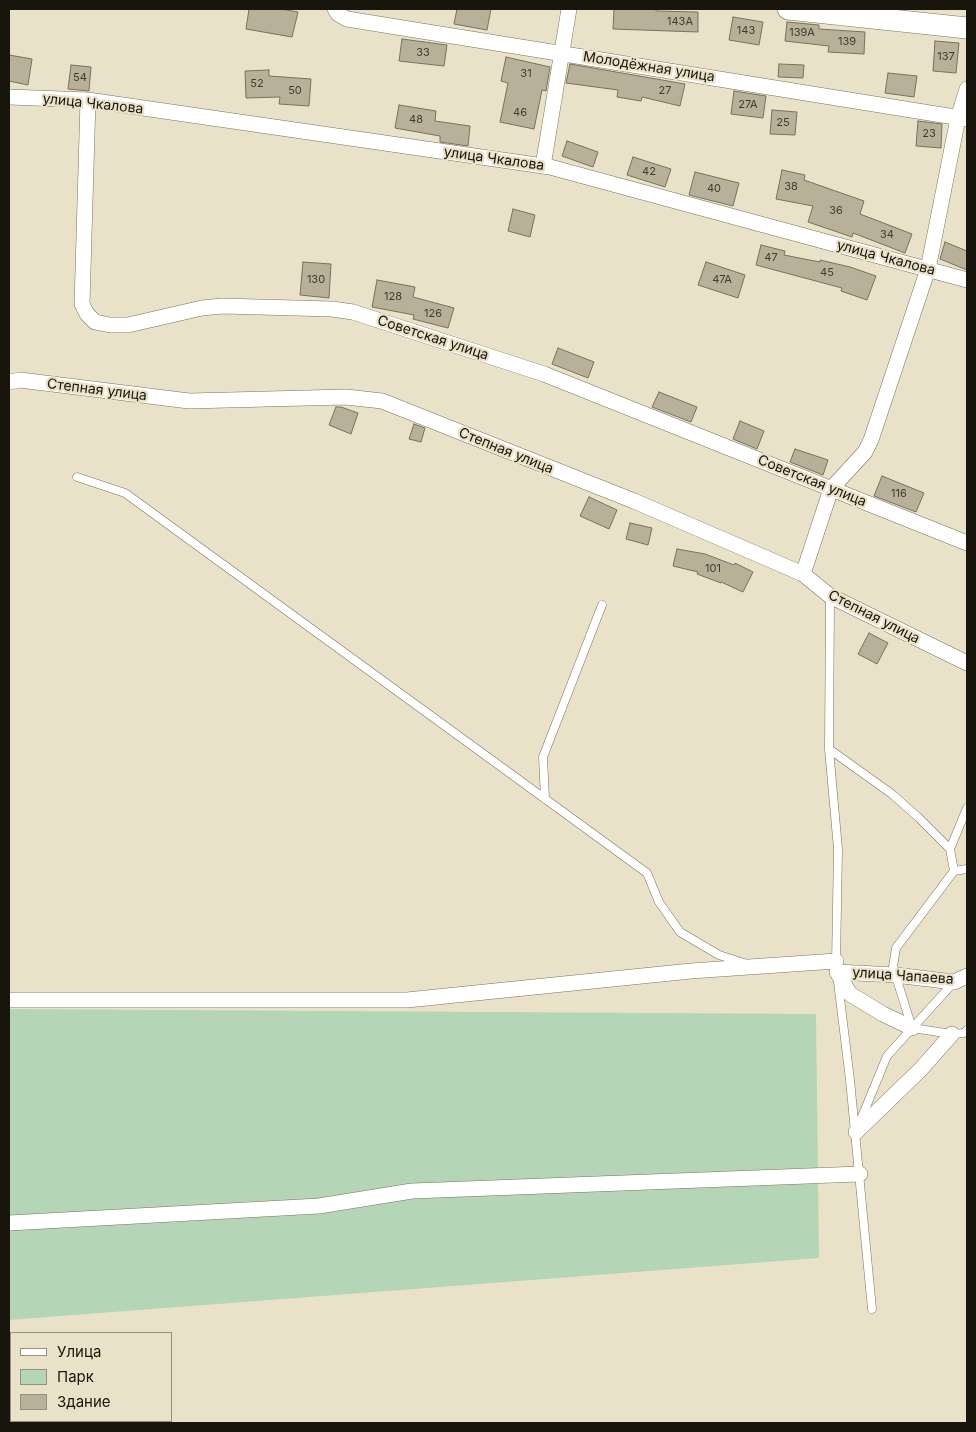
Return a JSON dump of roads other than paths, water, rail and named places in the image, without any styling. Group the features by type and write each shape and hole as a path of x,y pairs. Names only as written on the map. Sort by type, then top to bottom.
{"main road":[{"path":"788,9 967,28"}],"street":[{"name":"Молодёжная улица","path":"335,9 338,14 347,18 963,119"},
{"path":"543,166 569,9"},
{"path":"803,574 831,489 865,452 871,440 928,269 963,119 967,89"},
{"name":"улица Чкалова","path":"9,97 88,100 543,166 967,280"},
{"name":"Советская улица","path":"88,100 82,304 94,322 110,325 128,325 202,308 222,306 332,308 353,312 544,374 967,543"},
{"name":"Степная улица","path":"9,382 20,380 189,401 346,397 382,401 634,501 803,574 830,596 967,663"},
{"name":"улица Чапаева","path":"9,1000 407,1000 756,966 836,967 895,976 961,979"},
{"path":"836,967 850,994 882,1014 912,1028"},
{"path":"856,1132 921,1069 952,1034"},
{"path":"9,1223 319,1206 412,1191 860,1174"}],"lane":[{"path":"78,477 125,493 647,873 659,902 680,932 719,955 756,966"},
{"path":"830,596 829,749 838,849 836,967 856,1132 872,1309"},
{"path":"545,799 543,757 602,605"},
{"path":"829,749 892,794 950,849"},
{"path":"954,871 950,849 967,808"},
{"path":"912,1028 893,967 896,948 954,871 967,869"},
{"path":"856,1132 887,1056 961,979"},
{"path":"912,1028 952,1034 967,1030"}]}
